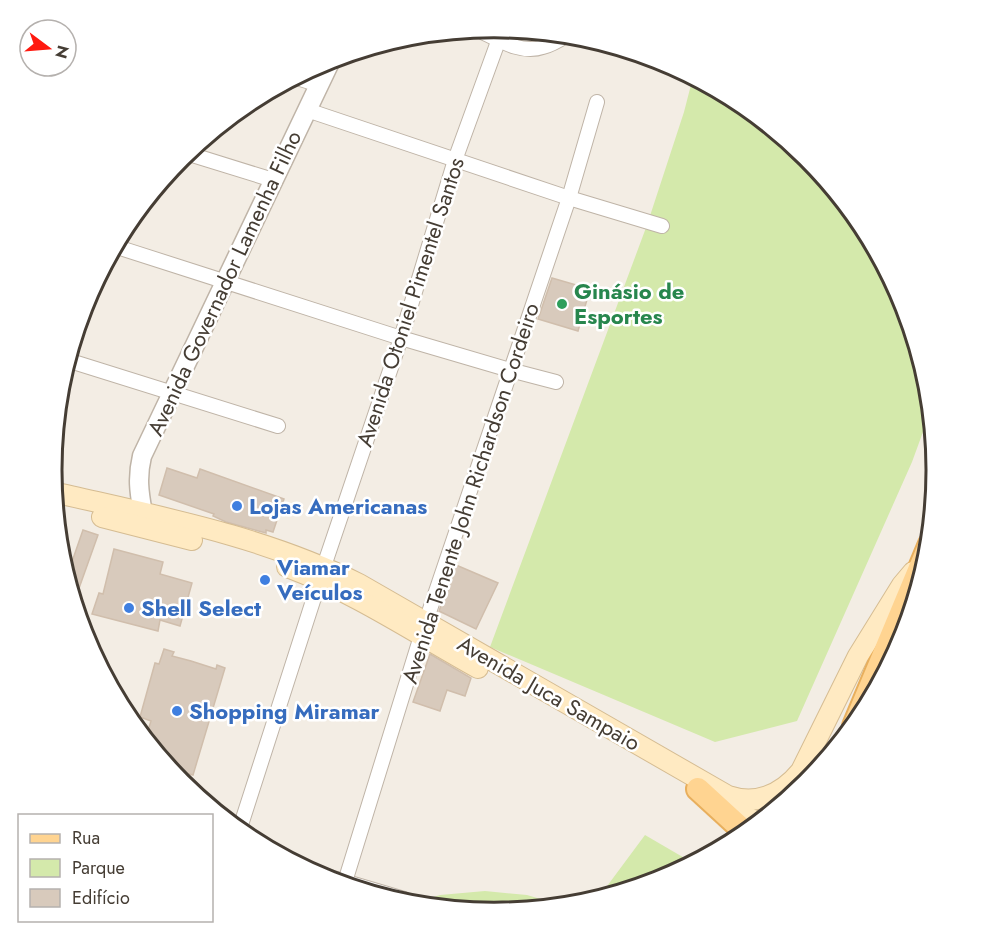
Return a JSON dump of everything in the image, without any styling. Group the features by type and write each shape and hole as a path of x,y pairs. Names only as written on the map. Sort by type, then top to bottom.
{"main road":[{"name":"Avenida Juca Sampaio","path":"62,494 244,539 322,573"},
{"name":"Avenida Juca Sampaio","path":"63,506 359,584 423,629 749,819"},
{"name":"Avenida Juca Sampaio","path":"423,629 728,796 739,800 759,798 779,792 790,784 801,771 858,656 915,567"},
{"path":"878,668 906,603"},
{"path":"698,789 739,826"}],"street":[{"path":"499,39 529,50 544,47 554,42"},
{"name":"Avenida Otoniel Pimentel Santos","path":"242,821 401,338 455,160 499,39"},
{"name":"Avenida Governador Lamenha Filho","path":"143,513 138,491 138,474 142,456 326,71"},
{"path":"306,81 319,85"},
{"name":"Avenida Tenente John Richardson Cordeiro","path":"346,877 423,629 569,198 597,102"},
{"path":"307,110 569,198 662,226"},
{"path":"197,156 273,180"},
{"path":"122,249 401,338 556,381"},
{"path":"75,363 278,426"}],"green space":[{"path":"691,85 710,95 734,110 779,145 800,164 837,207 869,254 894,304 912,358 924,428 912,462 797,721 715,742 490,647 647,225"},
{"path":"645,835 685,858 660,870 606,888"},
{"path":"485,891 527,895 543,900 466,902 431,898"}],"building":[{"name":"Ginásio de Esportes","path":"552,278 590,289 578,331 538,319"},
{"name":"Lojas Americanas","path":"167,468 197,478 200,469 284,499 273,532 266,530 266,533 226,522 213,516 214,514 159,495"},
{"path":"83,530 98,535 78,590 72,562"},
{"path":"114,549 163,562 160,574 192,583 180,626 160,620 158,631 92,614 99,593 103,594"},
{"path":"456,565 498,583 476,629 439,611"},
{"name":"Shopping Miramar","path":"164,649 174,652 172,656 216,669 217,665 225,668 193,775 185,773 151,733 148,729 151,721 140,717 155,663 159,664"},
{"path":"430,654 471,678 465,696 447,690 440,711 413,702"}],"place":[{"name":"Ginásio de Esportes","path":"562,304"},
{"name":"Lojas Americanas","path":"237,506"},
{"name":"Viamar Veículos","path":"265,580"},
{"name":"Shell Select","path":"129,608"},
{"name":"Shopping Miramar","path":"177,711"}]}
